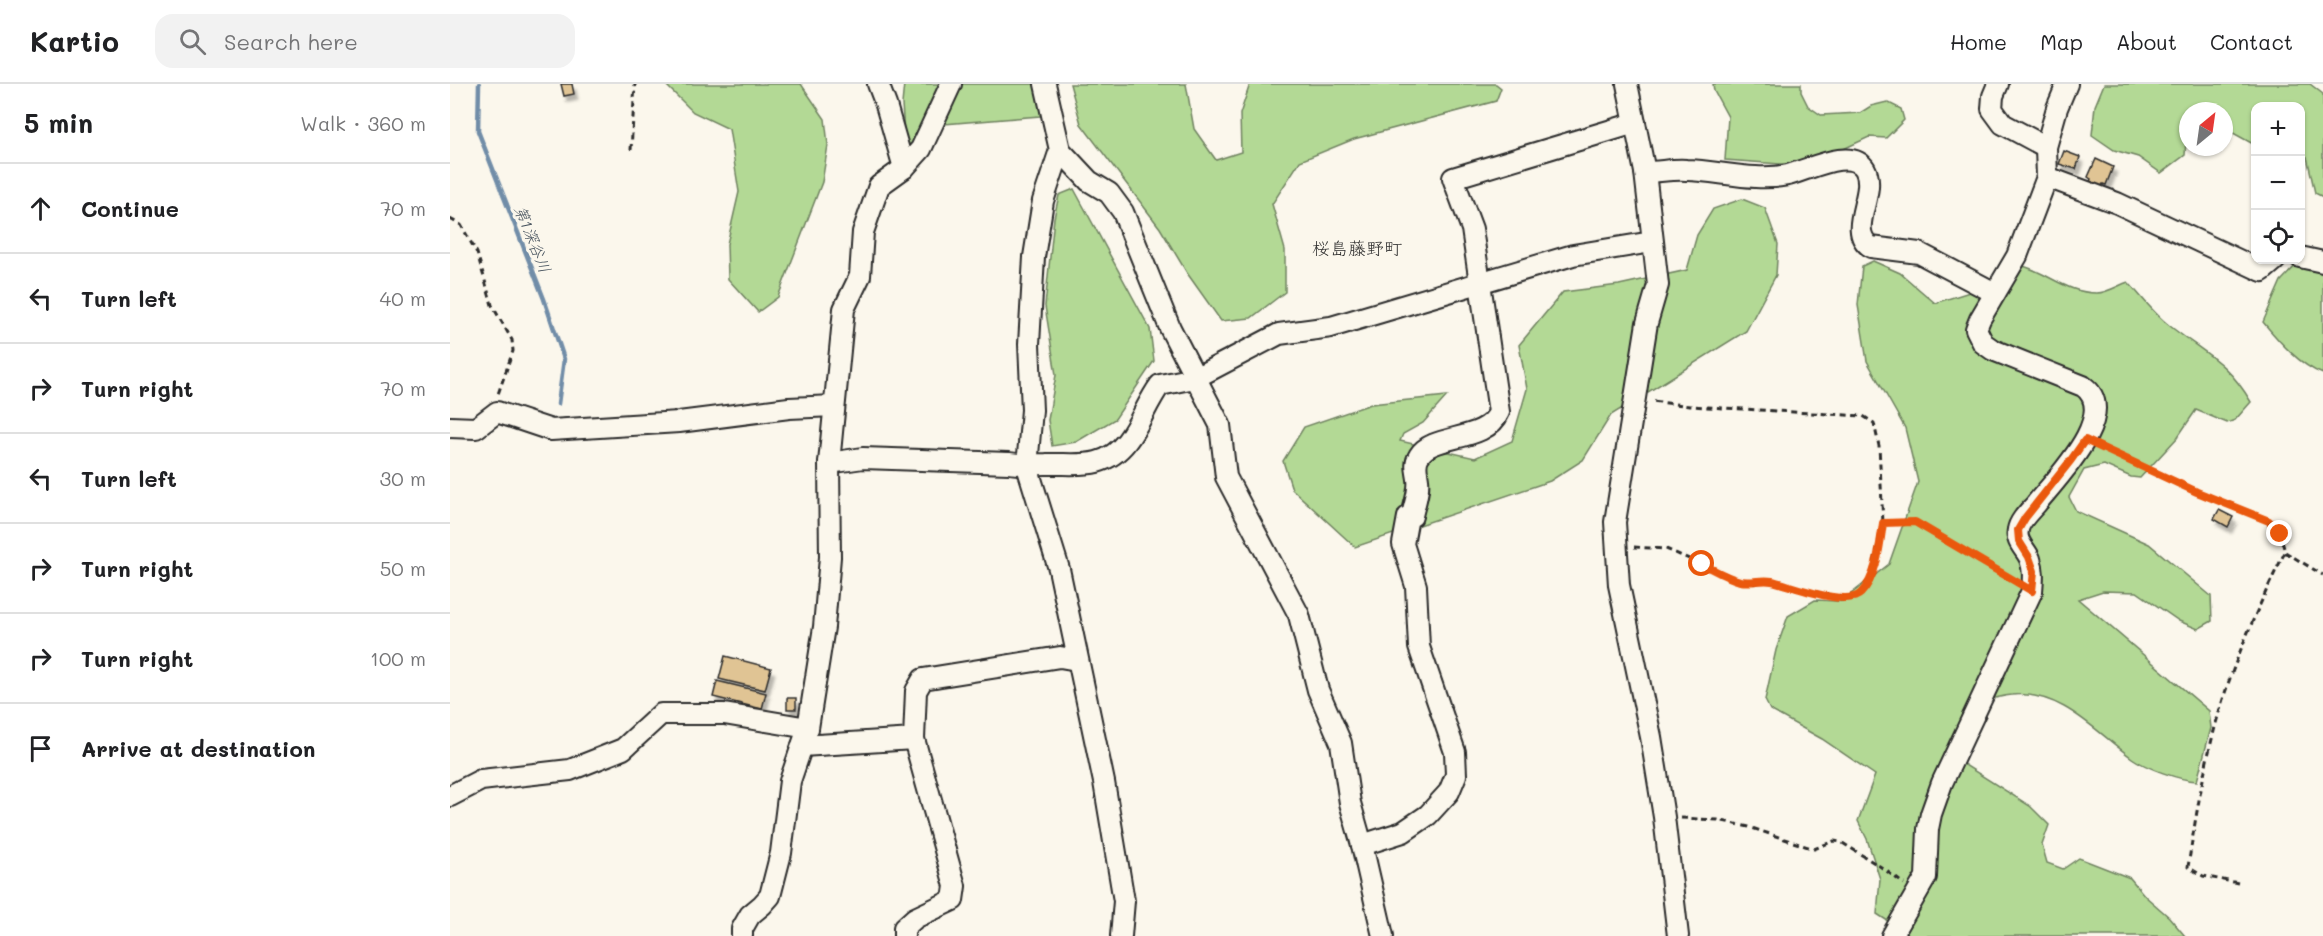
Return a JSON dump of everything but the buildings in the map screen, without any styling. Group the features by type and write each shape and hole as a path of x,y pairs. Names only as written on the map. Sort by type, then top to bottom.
{"street":[{"path":"878,84 904,168"},
{"path":"742,936 742,929 750,915 770,896 781,853 790,781 805,737 824,627 830,557 829,463 844,309 860,276 863,232 879,186 904,168 921,149 951,84"},
{"path":"1045,84 1060,150 1089,181 1109,194 1123,212 1170,328 1221,425 1226,477 1299,615 1318,690 1341,743 1350,803 1383,936"},
{"path":"1627,84 1645,172 1658,285 1647,323 1615,522 1619,585 1651,737 1664,817 1678,936"},
{"path":"1998,84 1993,96 1992,109 2003,124 2046,147"},
{"path":"1892,936 1926,877 1928,828 1942,783 2032,591 2034,571 2019,541 2018,530 2085,440 2095,416 2096,405 2092,392 2083,386 1993,350 1978,337 1976,330 1980,319 2017,256 2048,177 2046,147 2057,108 2067,84"},
{"path":"1362,845 1404,832 1428,814 1449,792 1456,775 1455,752 1419,647 1416,586 1402,544 1408,517 1412,516 1418,490 1416,467 1419,455 1428,448 1490,425 1499,412 1472,229 1452,178 1635,123"},
{"path":"1060,150 1042,201 1034,257 1029,344 1032,410 1027,466 1059,569 1104,782 1124,901 1121,936"},
{"path":"1645,172 1684,170 1768,177 1785,176 1822,163 1841,160 1857,162 1865,169 1868,180 1861,230 1866,244 1871,248 1919,253 1995,292"},
{"path":"2048,177 2117,203 2262,271 2270,264"},
{"path":"829,463 862,459 1009,463 1027,466 1084,465 1109,458 1126,442 1150,399 1160,386 1195,378 1279,334 1332,327 1573,255 1652,242"},
{"path":"2305,258 2323,262"},
{"path":"450,428 476,428 494,414 551,430 679,422 789,408 834,406"},
{"path":"904,936 904,928 915,918 953,900 955,886 914,739 916,691 923,679 1060,657 1077,660"},
{"path":"450,796 481,780 570,770 623,749 661,714 724,714 805,737 914,739"}],"path":[{"path":"631,150 635,84"},
{"path":"450,219 461,225 477,253 492,305 512,340 513,351 494,414"},
{"path":"1617,546 1666,549 1737,580 1754,583 1769,580 1810,592 1852,599 1861,594 1871,579 1883,523 1879,446 1874,423 1863,416 1690,406 1636,398"},
{"path":"2085,440 2197,492 2269,521 2280,534 2285,552 2252,625 2220,708 2202,782 2189,857 2188,867 2203,876 2238,883"},
{"path":"1883,523 1915,522 2032,591"},
{"path":"2285,552 2323,575"},
{"path":"1664,817 1718,820 1749,827 1814,849 1834,841 1840,842 1881,867 1916,894"}],"green space":[{"path":"665,84 801,84 825,119 828,145 822,182 778,297 758,312 728,279 727,244 739,192 729,129 693,112"},
{"path":"904,84 1038,84 1043,104 1040,116 944,124 929,145 906,160 902,104"},
{"path":"1070,84 1186,84 1194,129 1216,160 1241,152 1240,114 1250,84 1496,84 1501,88 1496,101 1354,139 1300,161 1272,204 1285,250 1285,292 1251,318 1221,321 1187,273 1160,228 1081,124"},
{"path":"1713,84 1801,84 1801,92 1808,106 1821,115 1860,113 1871,106 1887,102 1901,109 1904,120 1886,138 1869,137 1837,152 1794,165 1725,160 1728,117 1714,91"},
{"path":"2104,84 2310,84 2323,94 2323,197 2315,193 2307,157 2305,158 2305,102 2251,102 2251,143 2233,133 2233,102 2179,102 2179,156 2184,156 2161,173 2138,157 2114,150 2092,135 2095,106"},
{"path":"1074,189 1150,329 1154,361 1115,419 1076,442 1052,446 1048,420 1056,375 1045,306 1054,218 1059,195"},
{"path":"1742,199 1765,208 1778,244 1776,275 1746,331 1611,415 1583,460 1550,481 1355,547 1292,489 1283,461 1304,427 1371,404 1447,396 1423,423 1403,434 1400,441 1475,458 1512,441 1527,389 1519,345 1563,292 1619,285 1687,270 1697,235 1713,209"},
{"path":"1873,261 1900,273 1935,303 2014,278 2023,266 2068,287 2086,292 2105,292 2128,282 2164,321 2224,367 2251,402 2235,420 2227,423 2196,410 2177,438 2140,478 2131,477 2104,465 2084,470 2069,497 2076,511 2149,544 2211,596 2212,621 2198,629 2179,621 2137,592 2103,591 2078,599 2209,711 2211,728 2197,781 2172,776 2146,766 2132,758 2077,715 2046,699 2030,695 2006,696 1967,706 1952,752 1960,762 2030,806 2049,825 2042,845 2047,863 2063,869 2079,858 2130,878 2185,936 1911,936 1877,914 1880,879 1867,839 1858,821 1875,775 1822,739 1770,710 1765,700 1776,650 1788,616 1815,600 1842,601 1889,564 1918,482 1905,428 1867,361 1858,305 1862,266"},
{"path":"2297,264 2304,264 2323,271 2323,374 2298,359 2263,322 2281,281"}],"waterway":[{"name":"第1深谷川","path":"479,84 478,131 544,299 564,359 558,404"}],"district":[{"name":"桜島藤野町","path":"1357,249"}],"route":[{"path":"1702,564 1737,580 1754,583 1769,580 1810,592 1852,599 1861,594 1871,579 1883,523 1915,522 2032,591 2034,571 2019,541 2018,530 2085,440 2197,492 2269,521 2280,534"}]}
